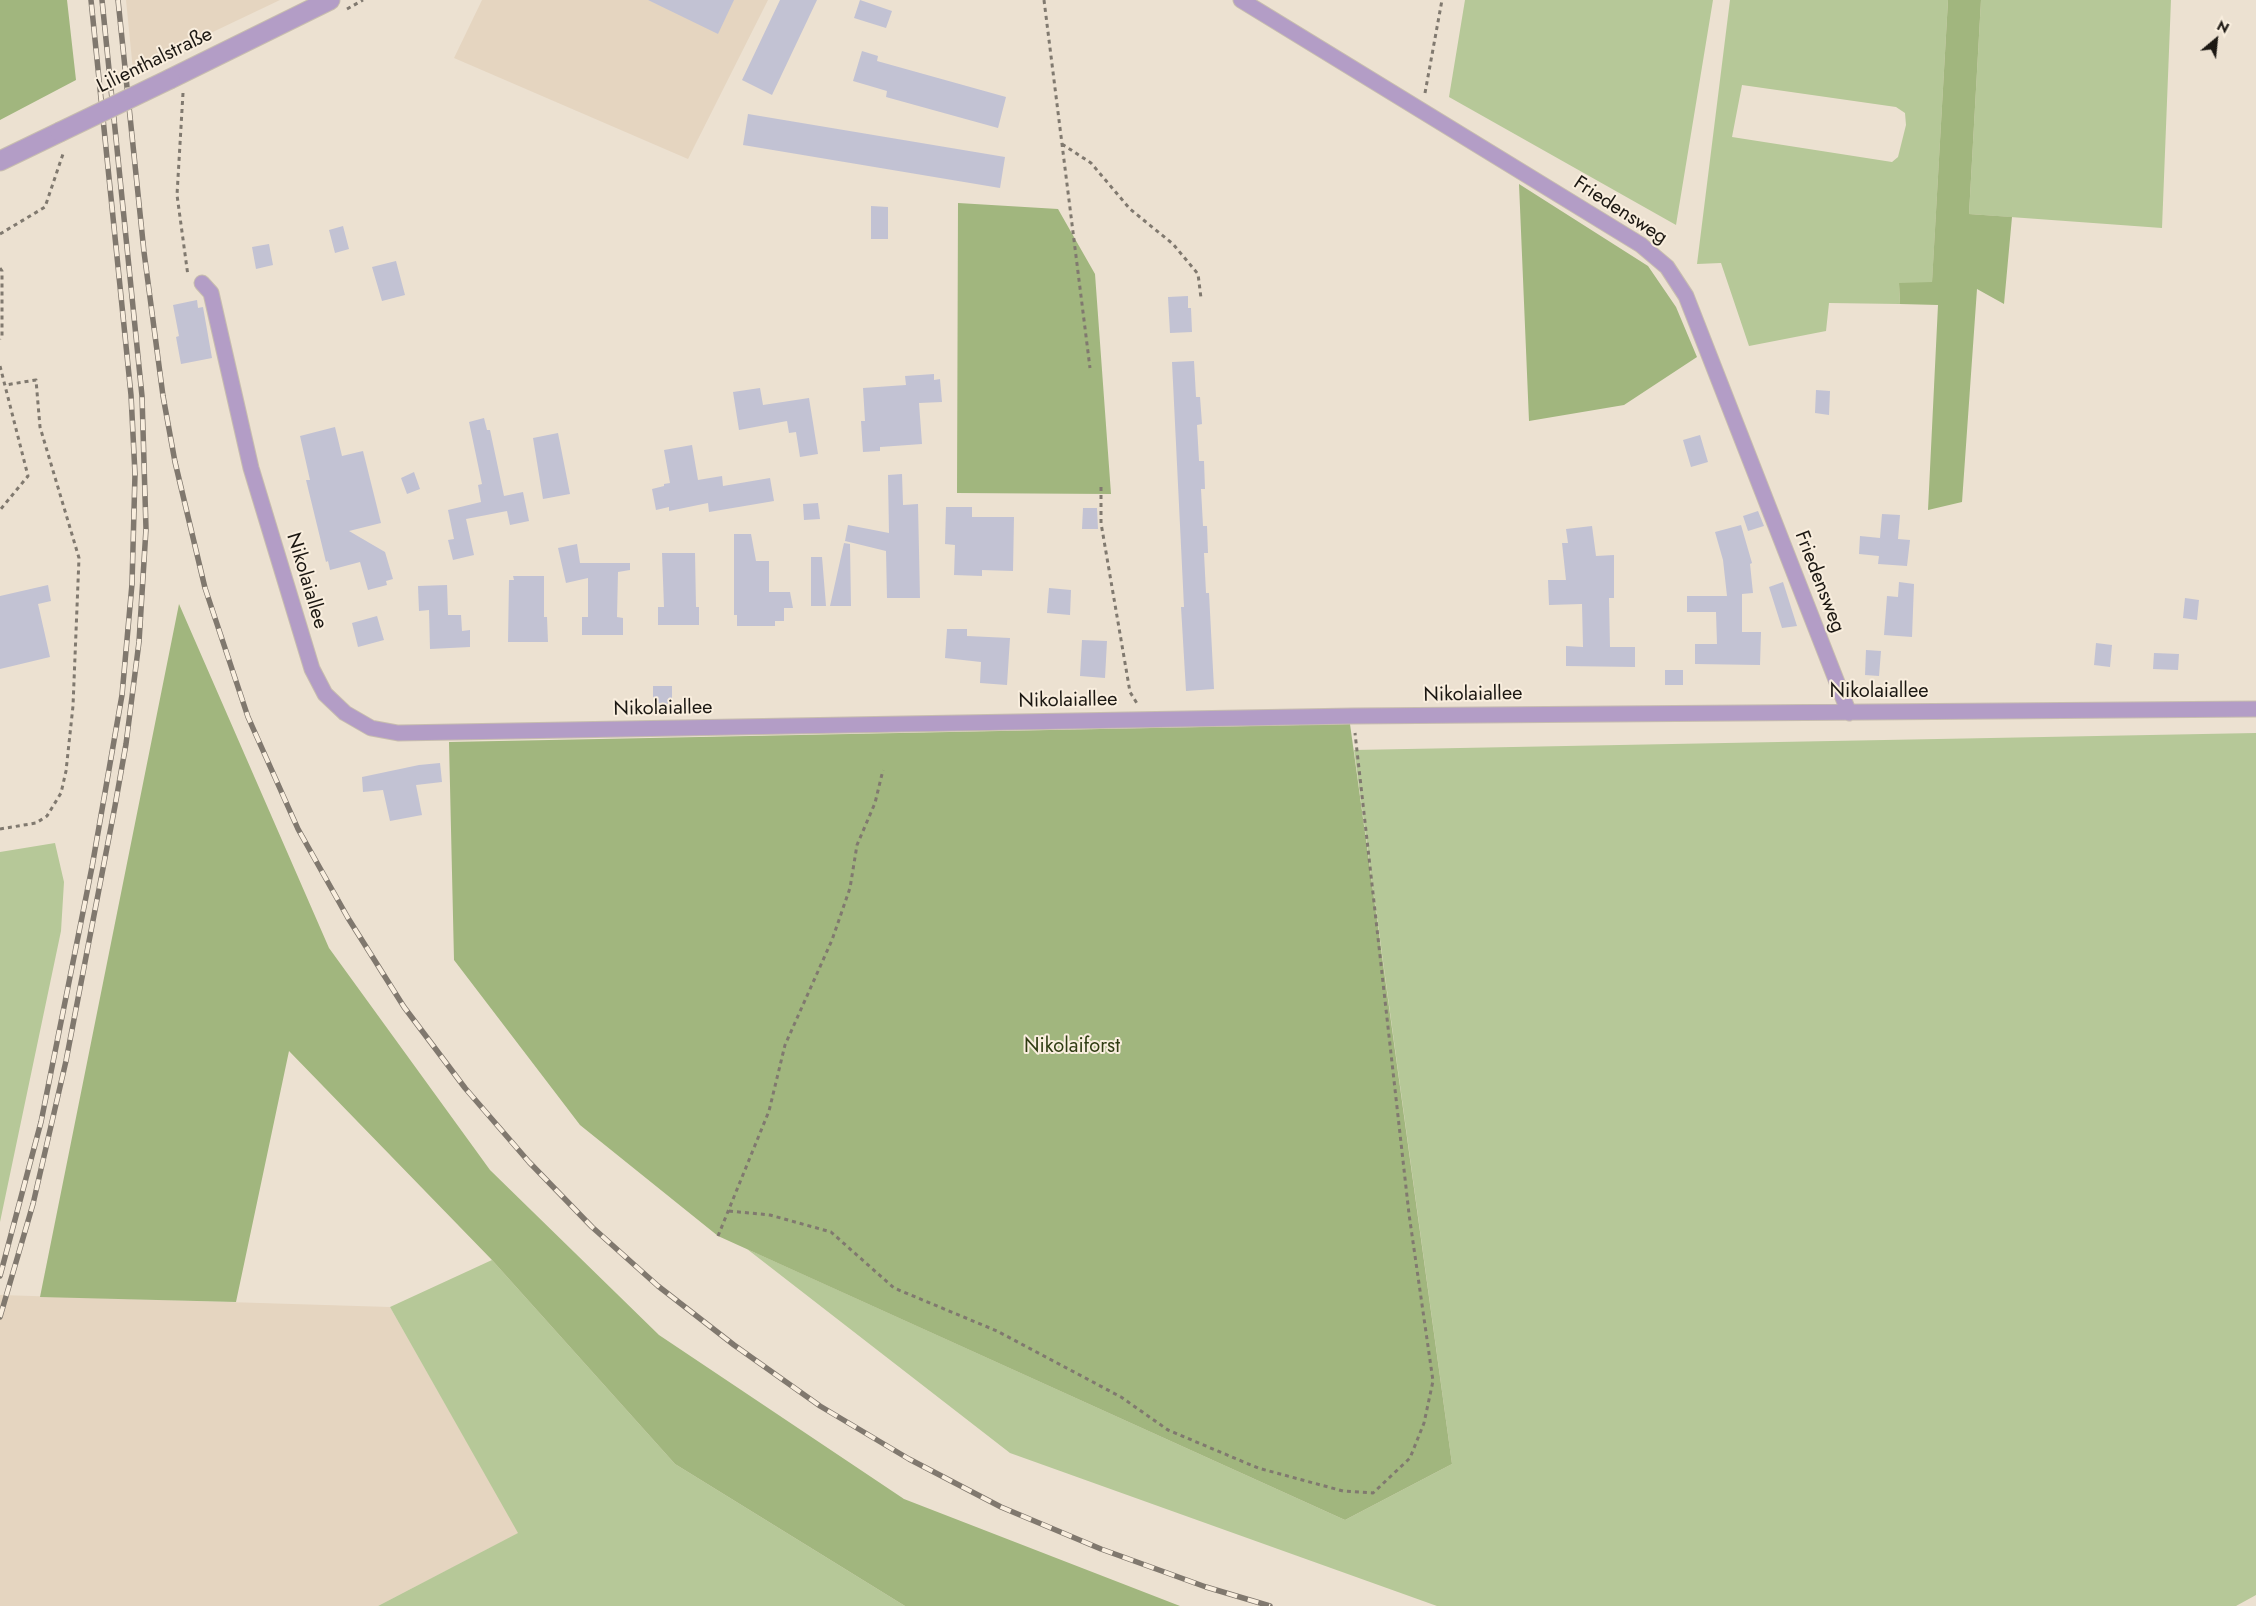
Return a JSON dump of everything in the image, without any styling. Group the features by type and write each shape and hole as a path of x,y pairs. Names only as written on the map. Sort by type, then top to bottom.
{"street":[{"name":"Lilienthalstraße","path":"0,161 63,140 177,85 330,0"},
{"name":"Friedensweg","path":"1241,0 1422,109 1641,245 1667,267 1686,296 1849,712"},
{"name":"Nikolaiallee","path":"202,283 211,293 252,468 312,668 325,694 345,713 370,728 398,733 1353,716 2256,709"}],"path":[{"path":"1044,0 1090,368"},
{"path":"1422,109 1442,0"},
{"path":"177,85 177,195 187,275 202,283"},
{"path":"0,234 45,207 63,140"},
{"path":"1062,143 1091,163 1130,208 1173,244 1198,274 1201,298"},
{"path":"0,268 2,271 2,337 0,339"},
{"path":"0,366 28,476 0,510"},
{"path":"0,829 36,823 47,816 55,806 61,793 66,771 73,706 79,558 40,427 36,380 5,385"},
{"path":"1101,487 1101,522 1130,692 1147,720"},
{"path":"728,1211 770,1215 830,1232 894,1288 997,1331 1120,1397 1168,1430 1258,1468 1343,1491 1374,1493 1410,1458 1424,1423 1433,1381 1409,1214 1353,716"},
{"path":"718,1236 769,1111 785,1045 832,940 850,888 857,845 875,802 882,770"}],"shaded area":[{"path":"126,0 280,0 133,70"},
{"path":"482,0 768,0 688,159 454,58"},
{"path":"0,1295 390,1307 519,1533 378,1606 0,1606"}],"green space":[{"path":"0,0 67,0 76,80 0,120"},
{"path":"1465,0 1713,0 1676,225 1449,97"},
{"path":"1730,0 1948,0 1932,283 1899,283 1900,304 1829,303 1826,331 1749,346 1721,263 1697,264","holes":["1742,85 1896,107 1905,113 1906,125 1898,157 1892,162 1732,137"]},
{"path":"1948,0 1981,0 1969,214 2012,217 2004,304 1977,289 1962,502 1928,510 1938,305 1900,304 1899,283 1932,282"},
{"path":"1981,0 2171,0 2162,228 1969,214"},
{"path":"1519,184 1648,266 1676,307 1697,357 1624,405 1529,421"},
{"path":"958,203 1058,209 1095,274 1111,494 957,493"},
{"path":"179,604 329,948 490,1170 659,1335 904,1499 1180,1606 905,1606 675,1464 492,1260 289,1051 236,1302 40,1297"},
{"name":"Nikolaiforst","path":"1350,724 1452,1464 1345,1520 718,1236 580,1125 454,960 449,742"},
{"path":"2256,733 2256,1595 2236,1606 1437,1606 1010,1453 747,1249 1345,1520 1452,1464 1354,750"},
{"path":"55,843 64,882 61,931 0,1222 0,852"},
{"path":"492,1260 675,1464 905,1606 378,1606 518,1533 390,1307"}],"building":[{"path":"648,0 734,0 718,34"},
{"path":"780,0 817,0 772,95 742,80"},
{"path":"860,0 892,11 886,28 854,18"},
{"path":"862,51 878,56 877,61 1006,97 998,128 886,97 887,91 853,81"},
{"path":"748,114 1005,157 1000,188 743,145"},
{"path":"871,206 888,207 888,239 871,239"},
{"path":"343,226 349,249 335,253 329,230"},
{"path":"269,244 273,265 256,269 252,247"},
{"path":"396,261 405,295 382,301 372,267"},
{"path":"1188,296 1188,308 1191,308 1192,332 1170,333 1168,297"},
{"path":"197,300 198,308 203,307 212,358 181,364 176,337 179,336 173,305"},
{"path":"1194,361 1196,397 1200,397 1202,424 1197,425 1199,461 1204,461 1205,489 1201,489 1203,526 1207,526 1208,553 1204,553 1206,593 1209,593 1214,689 1186,691 1181,607 1184,607 1172,362"},
{"path":"934,374 934,380 940,379 942,402 919,403 922,444 880,447 880,451 863,452 861,421 865,421 863,388 906,385 905,376"},
{"path":"760,388 763,405 809,398 818,454 800,457 796,432 789,433 787,421 739,430 733,392"},
{"path":"1816,390 1830,391 1829,415 1815,413"},
{"path":"484,418 487,430 490,430 504,496 523,492 529,521 510,525 507,511 466,519 474,555 453,560 448,540 454,539 448,510 481,502 478,485 482,484 469,422"},
{"path":"335,427 342,456 363,451 381,523 349,531 385,552 393,579 386,581 387,585 368,590 360,562 330,570 328,561 326,562 306,480 310,480 300,436"},
{"path":"558,433 570,494 543,499 533,438"},
{"path":"1700,435 1708,462 1691,467 1683,440"},
{"path":"692,445 698,480 722,476 723,486 770,478 774,501 709,512 708,503 669,511 669,507 656,510 652,489 670,483 664,450"},
{"path":"414,472 420,489 407,494 401,478"},
{"path":"902,474 903,505 918,504 920,598 887,598 886,551 845,541 848,525 889,533 888,475"},
{"path":"818,503 820,519 804,520 803,504"},
{"path":"946,507 972,507 972,517 1014,517 1013,571 982,570 982,576 954,575 955,545 945,544"},
{"path":"1083,508 1097,508 1098,529 1082,529"},
{"path":"1758,511 1764,526 1748,531 1743,516"},
{"path":"1882,514 1900,515 1898,539 1910,540 1907,566 1878,564 1879,556 1859,554 1860,536 1880,538"},
{"path":"1741,525 1752,563 1750,564 1753,593 1742,594 1742,632 1761,632 1760,665 1695,664 1695,644 1717,644 1716,612 1687,612 1687,596 1727,596 1723,560 1715,532"},
{"path":"1592,526 1596,556 1614,555 1614,598 1609,598 1610,647 1635,647 1635,667 1566,666 1566,646 1583,647 1582,604 1549,605 1548,580 1566,580 1562,543 1568,543 1566,529"},
{"path":"734,534 751,534 756,561 769,561 769,592 790,592 793,608 784,608 784,621 775,621 775,626 737,626 737,615 734,615"},
{"path":"844,543 850,544 851,606 830,606"},
{"path":"577,544 580,563 630,563 630,570 618,572 617,617 623,618 623,635 582,635 582,617 588,617 588,578 566,583 558,548"},
{"path":"662,553 695,553 696,607 699,607 699,625 658,625 658,607 664,607"},
{"path":"811,557 822,557 826,606 811,606"},
{"path":"513,576 544,576 544,617 547,617 548,642 508,642 509,580 514,580"},
{"path":"1783,582 1797,626 1782,628 1769,587"},
{"path":"1899,582 1914,584 1912,637 1884,635 1887,596 1898,597"},
{"path":"48,585 51,601 38,604 50,657 0,669 0,596"},
{"path":"447,585 448,615 461,615 462,631 470,630 470,647 430,649 429,610 419,611 418,586"},
{"path":"1049,588 1071,590 1070,615 1047,613"},
{"path":"2185,598 2199,600 2197,620 2183,618"},
{"path":"377,616 384,640 358,647 352,623"},
{"path":"947,629 967,629 967,636 1010,638 1007,685 980,683 981,662 945,658"},
{"path":"1082,640 1107,641 1105,678 1080,676"},
{"path":"2096,643 2112,645 2110,667 2094,665"},
{"path":"1866,650 1881,651 1879,676 1865,675"},
{"path":"2154,653 2179,654 2178,670 2153,669"},
{"path":"1665,670 1683,670 1683,685 1665,685"},
{"path":"653,686 672,686 672,704 653,704"},
{"path":"440,763 442,782 416,785 422,815 390,821 383,790 363,792 362,777 419,765"}],"railway":[{"path":"0,1276 41,1122 92,867 122,695 132,584 135,474 131,395 91,0"},
{"path":"0,1317 33,1204 66,1061 126,744 139,642 146,529 142,396 102,0"},
{"path":"118,0 144,252 163,396 175,462 205,588 248,717 298,829 348,918 404,1007 465,1088 529,1162 592,1227 658,1286 734,1345 820,1406 909,1459 1001,1507 1101,1549 1206,1587 1270,1606"}]}
